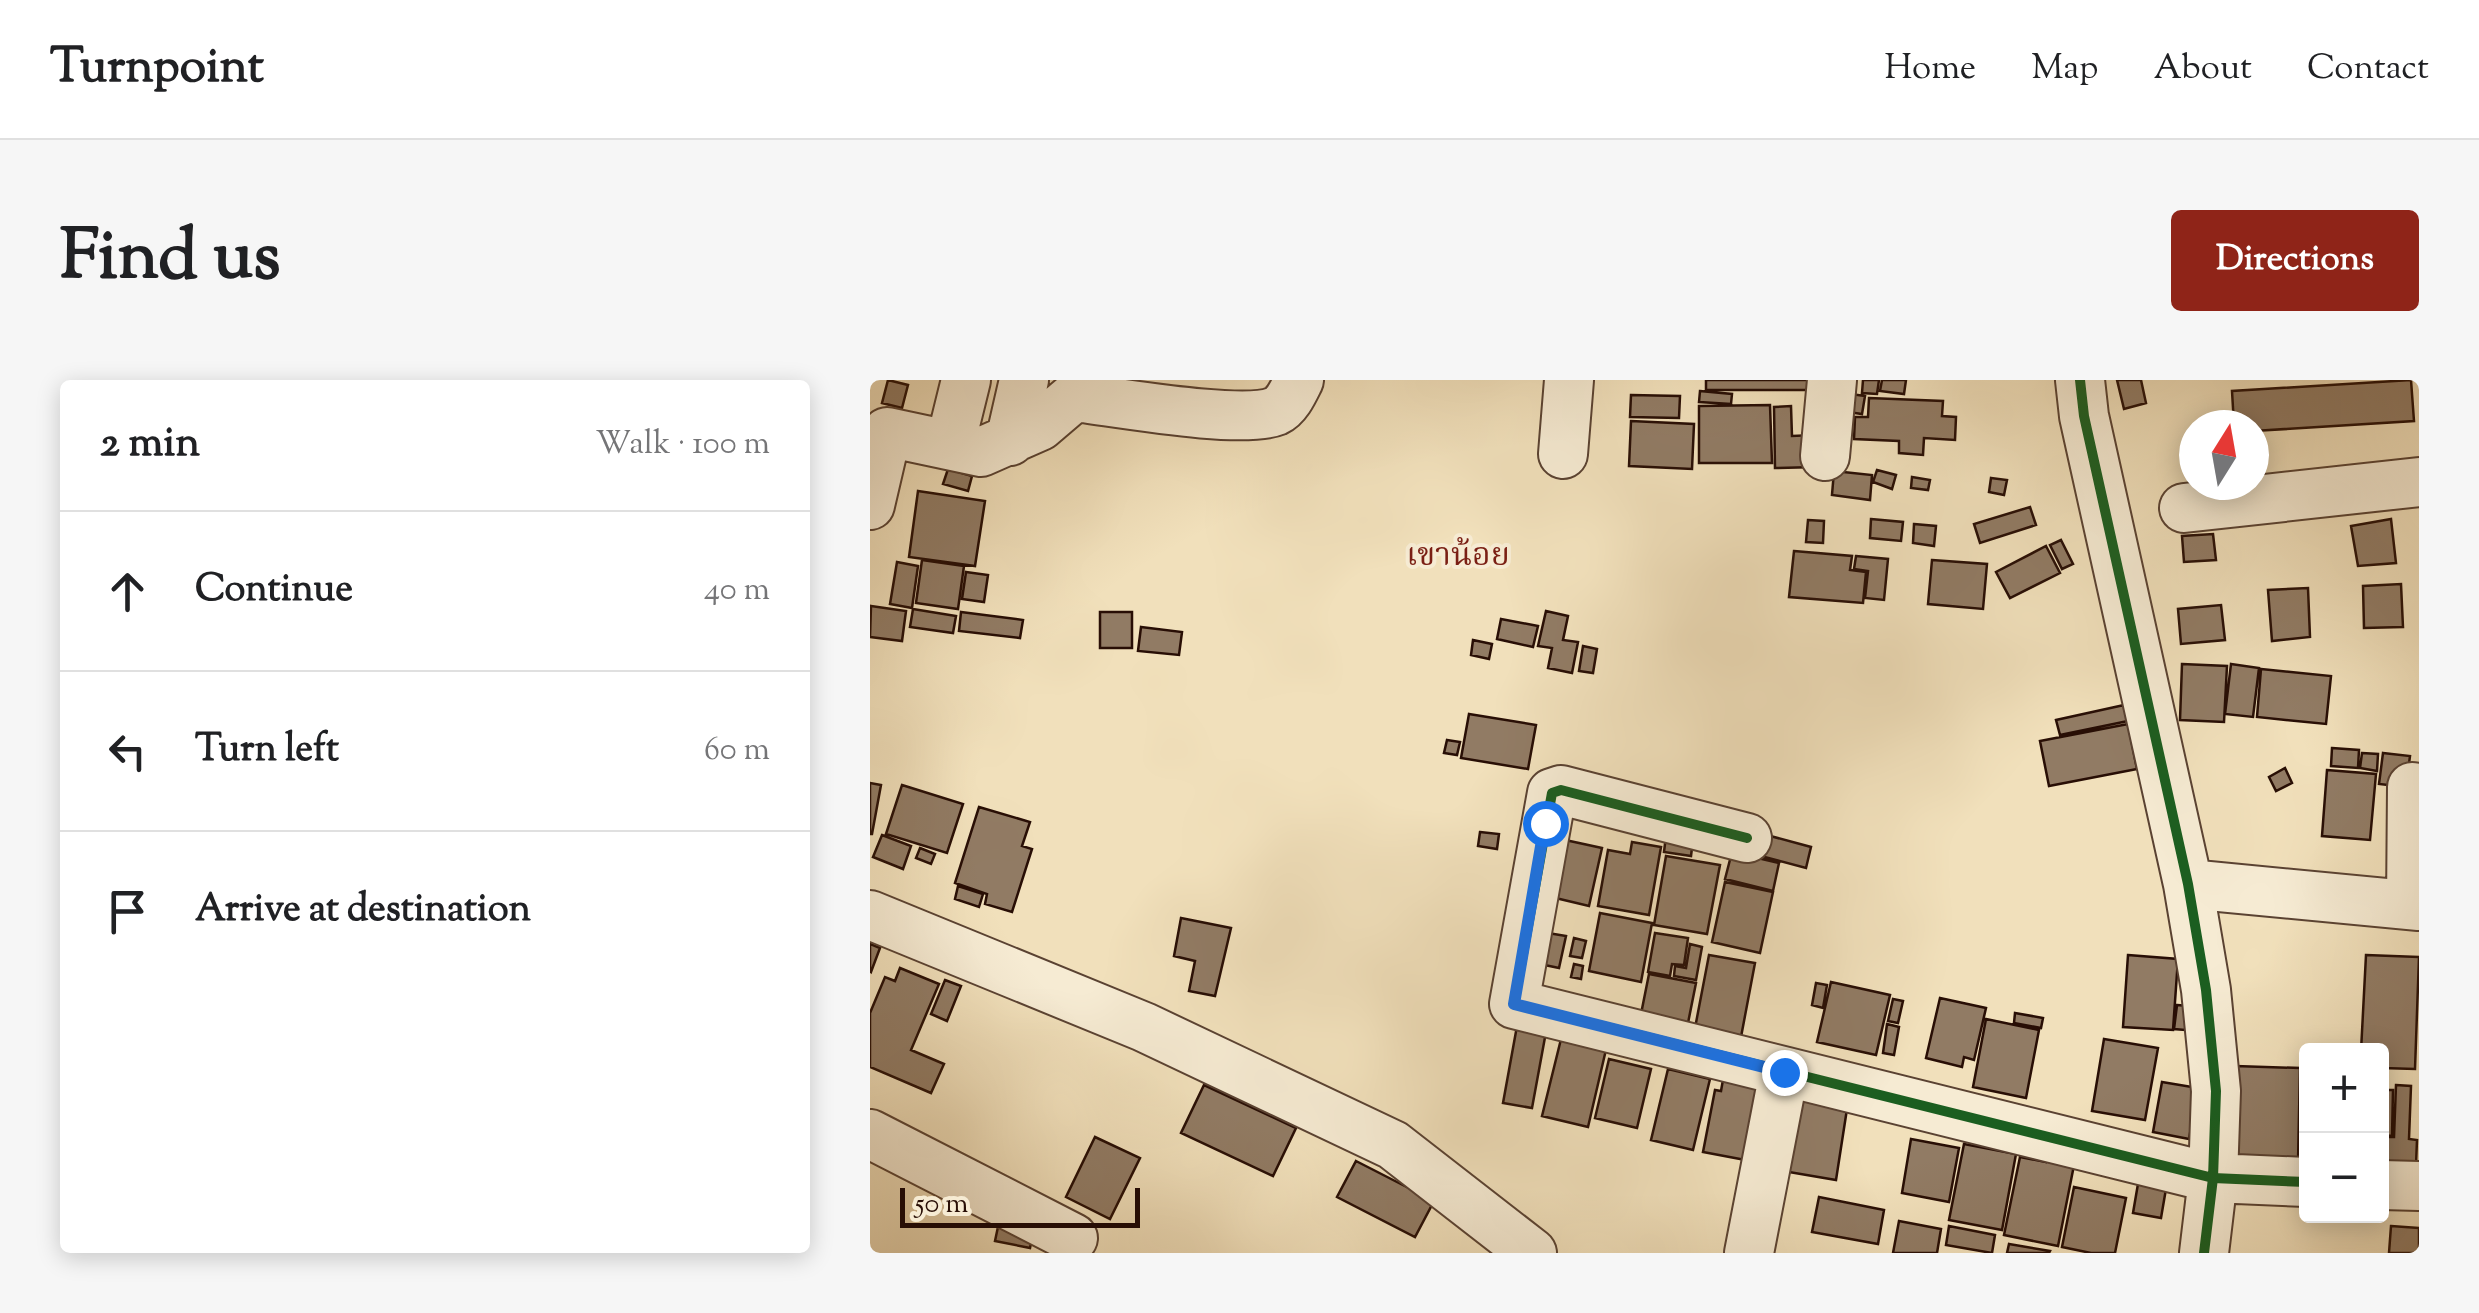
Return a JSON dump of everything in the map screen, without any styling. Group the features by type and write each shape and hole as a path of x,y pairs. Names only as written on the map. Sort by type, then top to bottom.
{"street":[{"path":"950,445 966,380"},
{"path":"1010,440 1024,380"},
{"path":"870,506 878,429 981,452 1040,426 1074,397 1231,416 1278,410 1291,397 1299,380"},
{"path":"1563,454 1569,380"},
{"path":"1825,456 1832,380"},
{"path":"2080,380 2084,416 2188,884 2206,990 2216,1091 2204,1253"},
{"path":"2184,508 2419,482"},
{"path":"2188,884 2415,905 2412,787 2419,788"},
{"path":"1748,838 1561,790 1552,793 1514,1004 2212,1178 2299,1182"},
{"path":"870,914 1144,1027 1393,1144 1532,1253"},
{"path":"1749,1253 1784,1072"},
{"path":"870,1134 1073,1238"},
{"path":"2389,1184 2419,1186"}],"building":[{"path":"888,380 908,385 902,408 882,403"},
{"path":"1706,380 1820,380 1820,390 1706,390"},
{"path":"1863,380 1879,380 1877,394 1862,393"},
{"path":"1882,380 1906,380 1904,394 1880,391"},
{"path":"2117,380 2141,380 2146,403 2124,409"},
{"path":"2411,380 2414,421 2269,430 2269,410 2233,410 2232,391"},
{"path":"1700,391 1732,394 1731,404 1699,402"},
{"path":"1844,393 1865,396 1862,414 1841,411"},
{"path":"1631,395 1680,396 1679,418 1630,417"},
{"path":"1869,398 1943,401 1942,416 1956,417 1955,440 1924,438 1923,455 1899,453 1899,441 1854,439 1855,417 1868,417"},
{"path":"1770,405 1772,463 1699,463 1699,406"},
{"path":"1791,406 1792,436 1815,435 1816,467 1775,468 1774,407"},
{"path":"1631,421 1694,424 1692,469 1629,466"},
{"path":"948,469 972,476 968,491 943,484"},
{"path":"1877,470 1896,475 1892,489 1873,482"},
{"path":"1834,471 1872,475 1870,500 1832,495"},
{"path":"1912,477 1930,480 1928,490 1911,488"},
{"path":"1991,478 2007,480 2004,495 1989,492"},
{"path":"918,491 985,501 975,566 909,557"},
{"path":"2030,507 2036,525 1980,543 1974,524"},
{"path":"1871,519 1903,522 1901,541 1870,538"},
{"path":"2391,519 2396,563 2358,566 2351,526"},
{"path":"1808,520 1824,521 1823,543 1806,542"},
{"path":"1914,524 1936,526 1934,546 1913,543"},
{"path":"2213,534 2216,560 2184,562 2182,536"},
{"path":"2061,540 2073,564 2062,569 2050,545"},
{"path":"2046,546 2060,573 2010,598 1996,572"},
{"path":"1794,551 1852,556 1850,570 1866,572 1863,603 1789,597"},
{"path":"1856,556 1888,559 1884,600 1865,598 1868,571 1854,569"},
{"path":"922,560 964,566 958,609 916,603"},
{"path":"1932,560 1987,564 1983,609 1928,604"},
{"path":"897,562 918,566 912,608 890,604"},
{"path":"966,572 988,575 984,602 962,599"},
{"path":"2401,584 2403,627 2364,628 2363,586"},
{"path":"2308,588 2310,637 2272,641 2268,590"},
{"path":"2221,605 2225,640 2181,644 2178,609"},
{"path":"871,606 906,611 902,641 870,637"},
{"path":"913,609 956,616 953,633 910,627"},
{"path":"1546,611 1568,616 1563,640 1578,642 1572,673 1548,668 1552,648 1538,646"},
{"path":"961,612 1023,620 1020,638 959,631"},
{"path":"1100,612 1132,612 1132,648 1100,648"},
{"path":"1501,619 1538,626 1533,647 1497,639"},
{"path":"1141,627 1182,632 1179,655 1138,651"},
{"path":"1473,640 1492,644 1489,659 1471,655"},
{"path":"1583,646 1597,649 1593,673 1579,671"},
{"path":"2182,664 2227,666 2224,722 2180,720"},
{"path":"2231,664 2259,668 2253,717 2225,714"},
{"path":"2261,669 2331,676 2326,724 2257,717"},
{"path":"2124,705 2128,721 2060,735 2056,720"},
{"path":"1469,714 1536,725 1528,769 1461,758"},
{"path":"2128,724 2137,769 2049,786 2040,741"},
{"path":"1447,740 1460,742 1457,755 1444,753"},
{"path":"2332,748 2359,750 2358,768 2331,766"},
{"path":"2362,753 2378,754 2377,771 2360,768"},
{"path":"2383,753 2410,756 2406,787 2379,784"},
{"path":"2285,768 2292,783 2276,791 2269,777"},
{"path":"2327,770 2376,774 2370,840 2322,836"},
{"path":"870,783 881,785 872,834 870,834"},
{"path":"902,785 963,804 947,853 886,834"},
{"path":"979,807 1030,822 1022,846 1032,849 1012,912 985,904 987,894 955,883"},
{"path":"1480,832 1499,834 1497,849 1478,846"},
{"path":"1763,834 1811,847 1806,868 1757,855"},
{"path":"882,835 911,846 903,869 873,857"},
{"path":"1666,836 1693,840 1691,856 1664,852"},
{"path":"1556,838 1602,848 1589,906 1543,895"},
{"path":"1632,842 1661,847 1649,915 1598,906 1608,850 1630,854"},
{"path":"920,848 935,854 931,864 916,858"},
{"path":"1732,852 1779,863 1773,891 1725,879"},
{"path":"1666,856 1720,865 1707,934 1654,925"},
{"path":"1725,882 1773,892 1760,953 1712,942"},
{"path":"958,886 983,894 979,907 955,899"},
{"path":"1600,913 1652,923 1641,982 1589,971"},
{"path":"1181,918 1231,928 1215,996 1189,991 1195,961 1174,956"},
{"path":"1542,932 1566,936 1559,968 1535,963"},
{"path":"1655,933 1688,938 1684,965 1672,964 1670,976 1648,972"},
{"path":"1574,938 1586,941 1582,958 1570,956"},
{"path":"870,944 880,948 871,972 870,971"},
{"path":"1690,944 1702,947 1696,980 1674,976 1675,966 1686,968"},
{"path":"1709,955 1755,963 1741,1037 1695,1028"},
{"path":"2128,955 2178,959 2173,1030 2123,1027"},
{"path":"2366,955 2419,957 2415,1069 2389,1068 2389,1043 2361,1043"},
{"path":"1574,964 1583,966 1581,979 1571,977"},
{"path":"900,968 939,984 911,1050 944,1064 931,1093 870,1067 870,1013 885,977 895,981"},
{"path":"1649,974 1696,983 1687,1028 1640,1019"},
{"path":"945,980 961,986 947,1021 931,1014"},
{"path":"1831,982 1890,995 1876,1055 1817,1042"},
{"path":"1816,983 1827,985 1823,1008 1812,1005"},
{"path":"1940,998 1986,1008 1974,1060 1964,1057 1962,1067 1926,1058"},
{"path":"1893,999 1903,1001 1898,1023 1888,1021"},
{"path":"2177,1005 2188,1006 2185,1030 2174,1029"},
{"path":"2015,1013 2043,1018 2041,1028 2014,1023"},
{"path":"1519,1015 1548,1021 1532,1108 1503,1103"},
{"path":"1986,1019 2039,1030 2026,1098 1973,1087"},
{"path":"1887,1024 1899,1027 1894,1055 1883,1053"},
{"path":"1563,1031 1608,1041 1588,1127 1542,1116"},
{"path":"2104,1039 2158,1048 2145,1120 2092,1111"},
{"path":"1609,1059 1651,1069 1637,1128 1595,1118"},
{"path":"2235,1066 2299,1068 2298,1162 2233,1161"},
{"path":"1668,1069 1710,1079 1693,1150 1651,1140"},
{"path":"1724,1074 1771,1082 1756,1162 1703,1152 1715,1090 1721,1091"},
{"path":"2162,1082 2198,1088 2189,1139 2153,1132"},
{"path":"1204,1085 1296,1128 1273,1176 1181,1133"},
{"path":"2396,1085 2411,1086 2409,1139 2417,1140 2416,1165 2389,1164 2389,1137 2394,1137"},
{"path":"1796,1088 1849,1096 1836,1180 1783,1171"},
{"path":"2389,1090 2393,1090 2392,1136 2389,1136"},
{"path":"1095,1137 1140,1158 1110,1219 1066,1197"},
{"path":"1911,1139 1959,1148 1949,1202 1902,1193"},
{"path":"1964,1144 2016,1154 2002,1230 1949,1220"},
{"path":"2049,1144 2077,1150 2058,1246 2004,1235 2020,1157 2046,1162"},
{"path":"1356,1161 1434,1201 1415,1237 1337,1197"},
{"path":"2139,1178 2167,1183 2161,1218 2133,1213"},
{"path":"2074,1187 2126,1198 2115,1253 2062,1247"},
{"path":"1819,1197 1884,1210 1878,1244 1812,1232"},
{"path":"1899,1221 1941,1229 1937,1253 1893,1253"},
{"path":"999,1222 1034,1229 1030,1248 995,1241"},
{"path":"1949,1226 1995,1235 1992,1253 1946,1245"},
{"path":"2391,1226 2419,1228 2419,1253 2389,1253"},
{"path":"2009,1244 2050,1251 2007,1253"}],"cycle path":[{"path":"2080,380 2084,416 2188,884 2206,990 2216,1091 2213,1178 2204,1253"},
{"path":"1747,838 1561,790 1552,793 1514,1004 2213,1178 2299,1182"}],"district":[{"name":"เขาน้อย","path":"1458,557"}],"route":[{"path":"1545,823 1514,1004 1784,1072"}]}
